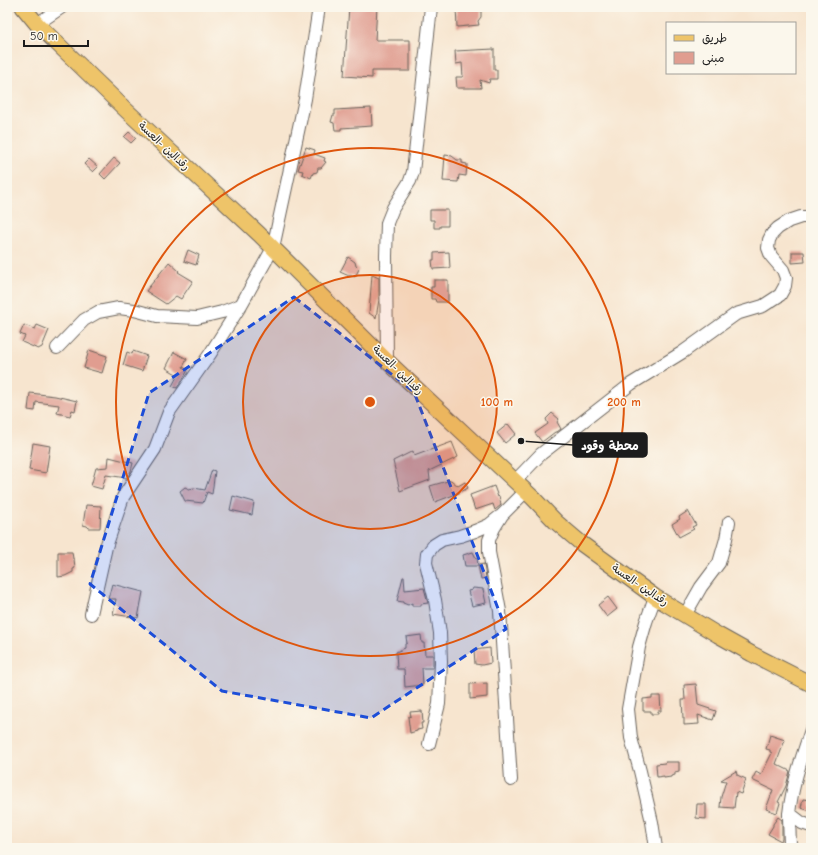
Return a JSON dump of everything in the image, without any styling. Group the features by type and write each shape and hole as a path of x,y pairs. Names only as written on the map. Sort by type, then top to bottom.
{"main road":[{"name":"رقدالين -العسة","path":"23,7 38,24 127,111 273,248 387,360 515,480 556,522 582,544 655,596 752,654 811,684"}],"street":[{"path":"38,24 62,7"},
{"path":"91,614 106,547 123,497 155,448 169,412 210,354 241,305 273,248 305,99 319,7"},
{"path":"387,360 386,256 388,223 393,208 410,182 413,172 431,7"},
{"path":"515,480 541,454 631,384 683,352 736,314 763,306 780,295 785,286 786,278 783,270 771,256 768,248 769,240 778,228 789,221 801,217 811,218"},
{"path":"57,348 84,320 98,312 119,308 157,316 197,318 222,312 241,305"},
{"path":"429,744 439,704 441,662 440,633 435,600 426,563 427,554 434,545 442,540 460,536 490,525 526,491"},
{"path":"502,515 489,540 489,552 500,611 510,780"},
{"path":"685,615 701,586 719,563 729,522"},
{"path":"655,596 639,647 628,709 631,738 652,822 656,848"},
{"path":"790,848 789,825 796,774 811,730"},
{"path":"790,813 802,823 811,826"}],"highlighted area":[{"path":"294,297 414,392 506,629 371,718 222,691 90,584 149,393"}],"building":[{"path":"349,7 377,7 375,40 410,40 410,71 372,71 372,78 344,76"},
{"path":"456,7 481,7 481,17 478,21 479,25 457,27"},
{"path":"494,49 494,70 497,70 497,79 490,79 489,83 480,80 481,88 457,88 456,77 463,77 462,63 456,64 455,51"},
{"path":"371,108 372,126 341,128 341,130 335,130 334,123 331,122 333,115 335,115 335,110"},
{"path":"129,132 136,138 131,143 124,137"},
{"path":"306,147 315,150 314,154 325,158 324,161 326,162 321,168 318,168 317,172 313,173 311,178 302,174 303,171 298,170"},
{"path":"445,155 452,156 457,160 462,160 462,163 467,164 466,176 459,175 458,182 443,181"},
{"path":"114,158 120,163 105,179 100,174"},
{"path":"89,159 98,167 93,172 84,164"},
{"path":"430,210 448,210 448,226 434,228 434,220 430,220"},
{"path":"188,250 199,255 196,265 184,261"},
{"path":"449,252 450,268 433,269 432,260 434,260 434,253"},
{"path":"792,252 804,252 805,262 792,263"},
{"path":"348,257 355,262 359,269 355,277 340,272"},
{"path":"169,262 179,271 178,272 193,281 181,299 176,296 166,304 146,291"},
{"path":"372,275 379,278 379,299 376,318 369,313"},
{"path":"434,280 448,280 448,302 436,302 435,299 431,299 431,287 434,287"},
{"path":"24,325 35,329 37,325 49,330 42,347 38,349 22,342 25,336 20,334"},
{"path":"89,350 107,356 102,373 84,368"},
{"path":"133,351 147,356 142,371 123,365 127,352 132,354"},
{"path":"174,352 187,359 183,367 188,370 177,388 172,386 178,375 166,368"},
{"path":"30,393 55,396 77,401 75,411 72,410 70,416 57,413 59,405 36,402 35,411 28,410"},
{"path":"552,413 559,419 557,422 561,429 542,442 535,433 548,424 546,419"},
{"path":"508,424 516,434 505,443 497,433"},
{"path":"452,442 458,457 429,471 430,480 400,491 393,461 413,451 414,456"},
{"path":"33,443 50,446 46,473 29,470"},
{"path":"109,457 133,463 127,478 106,475 102,489 91,486 96,468 108,467"},
{"path":"212,470 215,471 212,494 207,492 203,503 185,501 180,491 185,487 189,489 194,488 205,490"},
{"path":"451,480 458,486 465,482 468,488 435,502 430,486"},
{"path":"494,486 498,497 499,496 501,505 495,510 493,504 475,510 470,495"},
{"path":"233,496 254,502 252,515 230,510"},
{"path":"86,505 101,506 100,528 89,528 83,525"},
{"path":"688,511 696,525 692,527 694,529 679,537 672,524"},
{"path":"58,552 72,552 75,568 73,569 73,572 65,576 58,577"},
{"path":"473,552 477,558 478,566 465,566 463,555"},
{"path":"484,564 486,578 481,579 478,565"},
{"path":"403,577 405,590 424,588 428,603 421,604 421,606 412,606 412,603 408,605 397,601"},
{"path":"112,584 143,592 138,618 113,614 116,599 108,599"},
{"path":"473,588 483,589 486,603 472,606 468,591 472,590"},
{"path":"608,597 617,609 607,617 598,605"},
{"path":"421,635 422,643 424,643 425,655 433,655 433,668 422,668 423,685 405,687 404,669 397,669 396,652 405,648 405,644 407,643 406,637"},
{"path":"490,648 491,663 482,665 475,664 474,650"},
{"path":"487,683 487,697 470,699 470,684"},
{"path":"696,684 698,705 716,711 713,720 698,715 699,724 684,725 682,700 685,700 684,685"},
{"path":"652,696 660,696 661,711 658,711 658,714 651,714 651,711 643,711 643,699 652,698"},
{"path":"422,711 422,729 410,733 408,717 411,716 410,712"},
{"path":"770,735 785,740 776,764 790,771 786,786 778,802 780,803 777,813 766,809 773,790 752,780 756,772 761,775 772,753 770,750 766,749"},
{"path":"665,762 679,762 679,771 675,772 675,775 671,777 657,777 656,764"},
{"path":"736,771 737,775 746,779 741,794 736,792 734,808 720,807 721,797 726,781 721,780"},
{"path":"803,799 811,800 811,811 801,808"},
{"path":"697,804 706,804 706,819 696,818"},
{"path":"778,817 782,820 781,841 768,834"}],"place":[{"name":"محطة وقود","path":"521,441"}]}
